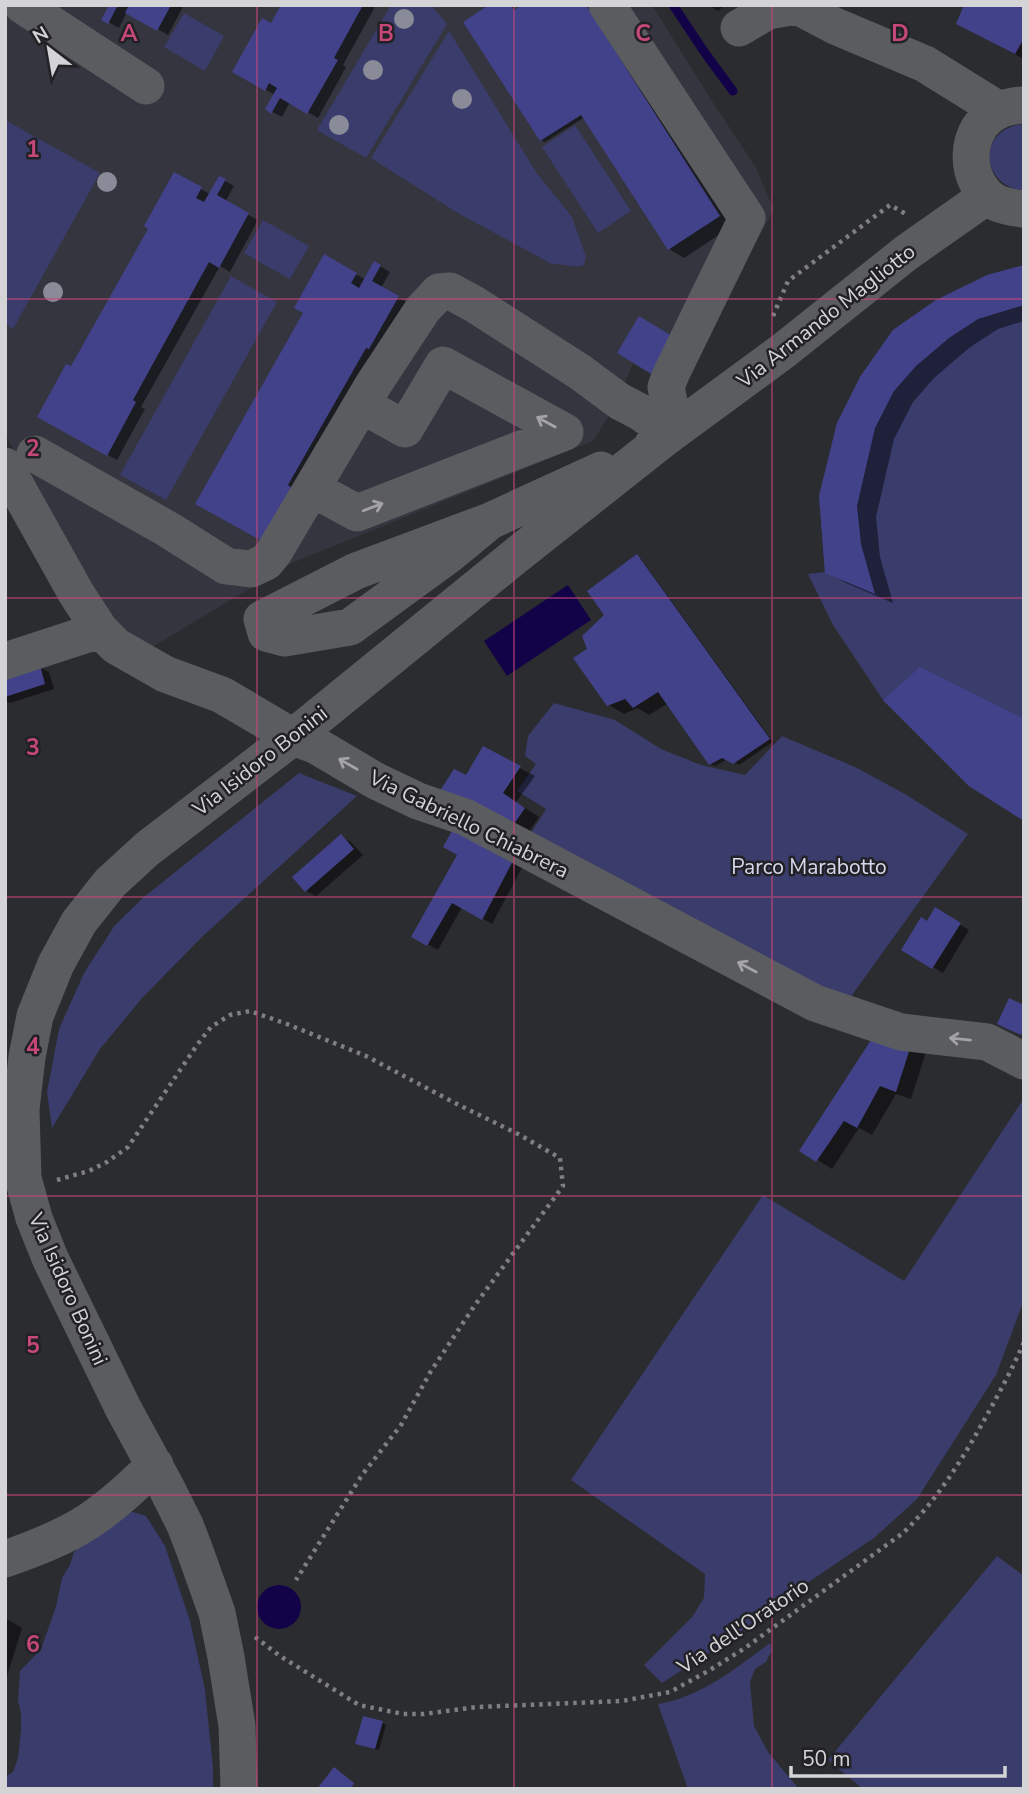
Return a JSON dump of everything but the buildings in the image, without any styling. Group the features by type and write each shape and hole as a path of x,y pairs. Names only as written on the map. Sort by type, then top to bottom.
{"street":[{"path":"22,5 146,86"},
{"path":"490,521 450,554 350,627 285,638 266,633 262,619 356,571 490,521 590,476 664,432 669,402 666,387 747,218 607,5"},
{"path":"739,28 768,11 797,6 835,26 1017,106"},
{"path":"1017,106 983,122 973,140 970,160 975,180 987,196 998,204 1024,209"},
{"name":"Via Armando Magliotto","path":"513,558 664,432 783,351 906,253 987,196"},
{"path":"20,460 169,530 226,566 250,569 266,562 423,309 439,292 450,291 527,337 619,401 640,412 664,432"},
{"path":"313,489 357,513 565,432 443,365 405,429 362,405"},
{"name":"Via Gabriello Chiabrera","path":"20,460 76,593 100,630 116,646 146,665 222,695 376,781 418,801 465,817 815,1003 901,1032 987,1042 1024,1061"},
{"name":"Via Isidoro Bonini","path":"239,1789 237,1726 217,1613 185,1525 123,1408 50,1258 34,1218 23,1178 22,1109 27,1057 35,1016 56,964 79,922 110,883 147,849 293,737 513,558"},
{"path":"5,661 100,630"},
{"path":"5,1559 56,1540 88,1522 155,1465"}],"path":[{"path":"772,316 789,281 890,205 910,217"},
{"path":"26,1188 89,1171 107,1163 128,1147 211,1027 230,1015 250,1011 366,1056 560,1158 563,1186 475,1305 431,1371 401,1425 362,1475 296,1580"},
{"name":"Via dell'Oratorio","path":"217,1613 344,1697 359,1705 403,1714 477,1707 622,1702 670,1692 745,1648 904,1533 923,1514 959,1465 997,1398 1024,1342"}],"shaded area":[{"path":"5,5 652,5 755,166 774,210 679,379 655,377 633,364 612,411 593,441 292,563 144,652 116,621 77,560 5,434"},
{"path":"568,585 591,620 507,676 484,641"},
{"path":"279,1585 288,1586 295,1591 300,1598 300,1616 295,1623 288,1628 279,1629 270,1628 263,1623 258,1616 257,1607 258,1598 263,1591 270,1586"}],"green space":[{"path":"391,5 431,5 447,24 366,158 317,130"},
{"path":"184,13 224,36 205,71 164,47"},
{"path":"449,31 536,172 572,217 586,257 584,265 552,264 456,212 371,158"},
{"path":"5,120 100,173 13,329 5,324"},
{"path":"1024,124 1024,191 1009,186 998,178 992,168 990,156 998,135 1009,128"},
{"path":"575,125 631,211 598,233 542,147"},
{"path":"263,220 309,246 290,279 244,253"},
{"path":"1024,265 1024,821 969,786 883,700 833,625 808,574 825,572 819,496 837,423 860,377 893,330 936,300"},
{"path":"231,276 277,302 166,500 120,475"},
{"name":"Parco Marabotto","path":"554,703 615,720 661,749 701,765 745,775 782,736 855,767 905,794 968,834 847,1002 529,836 546,809 517,791 536,764 525,756 528,736"},
{"path":"299,773 357,796 203,936 143,997 100,1049 52,1128 47,1092 59,1029 84,973 115,925 144,897"},
{"path":"1024,1098 1024,1300 996,1375 917,1499 874,1538 742,1631 662,1683 644,1665 692,1617 704,1598 705,1574 571,1480 763,1195 904,1281"},
{"path":"133,1512 146,1516 165,1546 190,1621 205,1690 213,1789 5,1789 5,1777 13,1772 18,1758 21,1729 18,1700 20,1671 41,1649 56,1607 62,1578 74,1552 120,1514"},
{"path":"997,1556 1024,1576 1024,1789 863,1789 828,1760"},
{"path":"770,1643 772,1650 766,1662 755,1669 750,1682 754,1726 768,1752 799,1789 688,1789 658,1704 703,1688"}],"waterway":[{"path":"673,5 733,91"}]}
